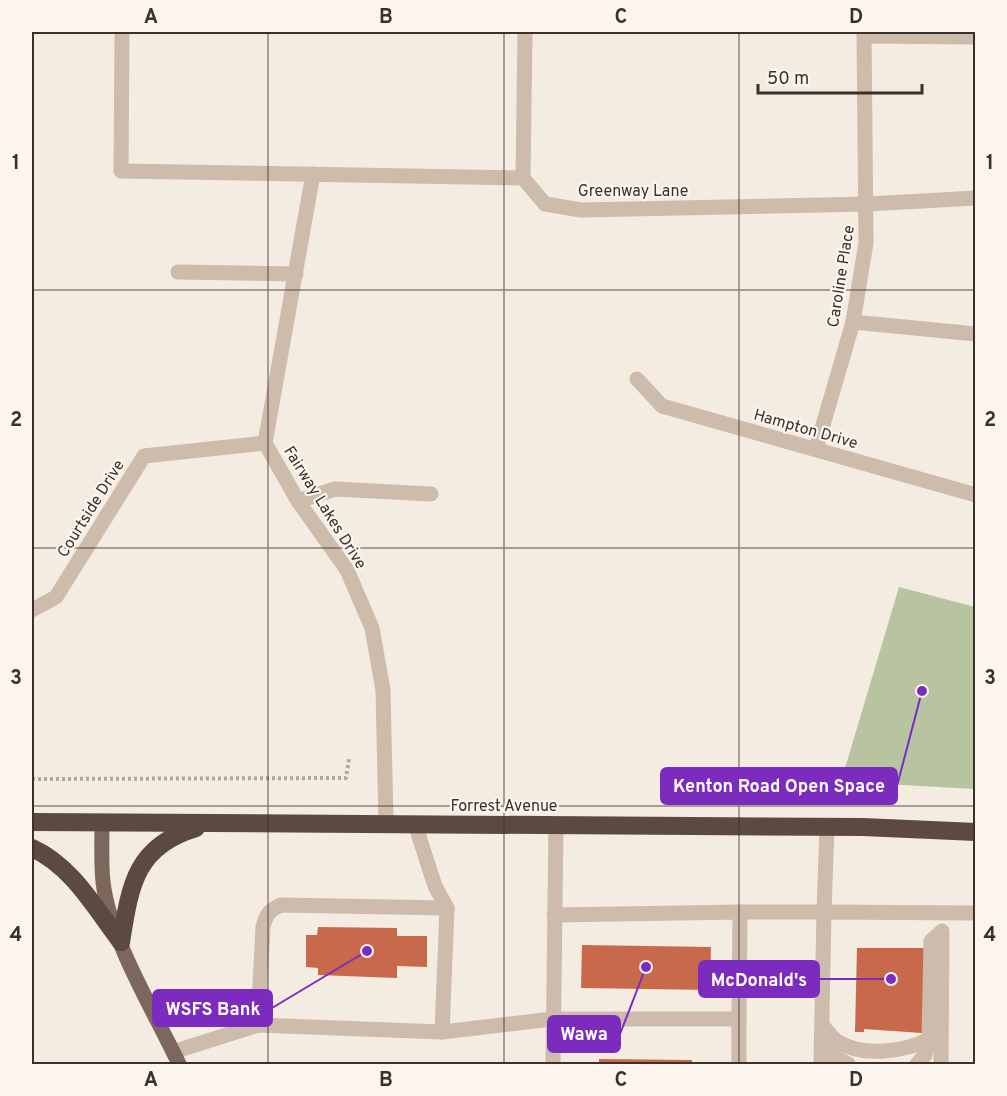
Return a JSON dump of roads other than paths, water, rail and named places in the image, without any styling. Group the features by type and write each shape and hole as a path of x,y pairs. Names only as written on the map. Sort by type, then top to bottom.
{"highway":[{"name":"Forrest Avenue","path":"32,822 827,826 975,832"},
{"path":"121,942 128,897 143,862 170,837 213,822"},
{"path":"32,848 51,858 69,874 121,942"}],"main road":[{"path":"102,822 103,882 121,942 176,1058"}],"street":[{"path":"122,32 122,171 523,178 525,32"},
{"path":"864,34 975,37"},
{"name":"Caroline Place","path":"816,449 852,322 866,243 868,204 864,34"},
{"name":"Fairway Lakes Drive","path":"313,174 265,443 298,501 347,570 372,628 383,690 386,823"},
{"name":"Greenway Lane","path":"523,178 545,204 580,210 868,204 975,198"},
{"path":"178,272 296,274"},
{"path":"852,322 975,334"},
{"name":"Hampton Drive","path":"637,378 662,406 975,495"},
{"name":"Courtside Drive","path":"32,610 56,597 144,456 265,443"},
{"path":"298,501 335,489 431,494"},
{"path":"415,824 435,886 447,908 442,1032"},
{"path":"552,1065 556,825"},
{"path":"821,1065 827,826"},
{"path":"258,1025 263,927 266,916 272,908 281,905 447,908"},
{"path":"554,915 740,912 975,913"},
{"path":"740,912 740,1065"},
{"path":"941,1065 942,913"},
{"path":"917,1065 925,1055 929,1039 931,941 942,931"},
{"path":"176,1058 258,1025 442,1032 552,1019 739,1019"},
{"path":"822,1025 836,1041 847,1046 872,1049 907,1048 929,1039"},
{"path":"822,1044 834,1057 848,1065"}],"place":[{"name":"Kenton Road Open Space","path":"922,691"},
{"name":"WSFS Bank","path":"367,951"},
{"name":"Wawa","path":"646,967"},
{"name":"McDonald's","path":"891,979"}]}
